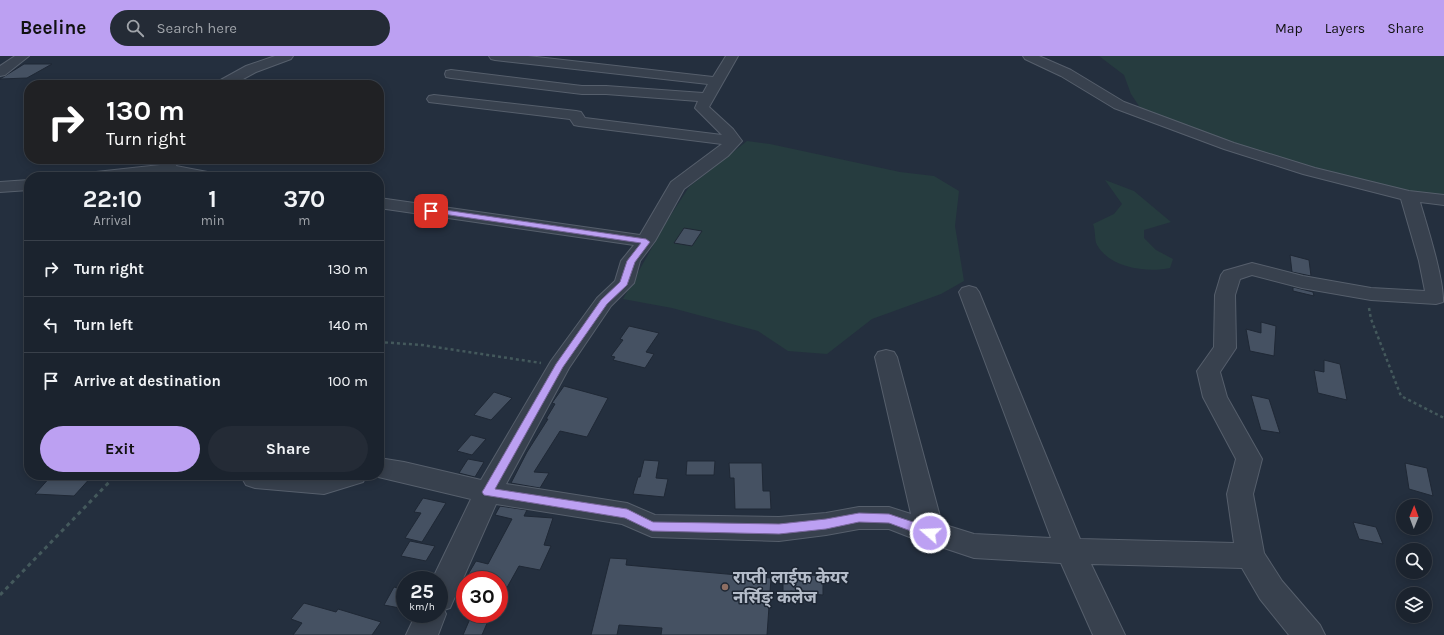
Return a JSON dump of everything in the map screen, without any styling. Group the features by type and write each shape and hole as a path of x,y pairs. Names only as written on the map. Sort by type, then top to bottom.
{"street":[{"path":"0,72 23,56"},
{"path":"231,80 251,69 287,56"},
{"path":"495,56 711,89"},
{"path":"732,56 711,89 702,108 711,119 730,133 734,141"},
{"path":"1030,56 1066,73 1119,105 1142,115 1271,160 1409,196 1444,200"},
{"path":"451,74 582,90 711,89"},
{"path":"434,99 576,115 579,122 734,141"},
{"path":"448,579 488,492 559,366 604,302 624,283 631,261 646,242 678,186 722,153 734,141"},
{"path":"124,172 169,164 195,172"},
{"path":"0,187 24,185"},
{"path":"1309,635 1271,590 1250,556 1240,494 1249,459 1215,397 1208,371 1225,348 1225,295 1231,276 1252,269 1302,282 1371,294 1436,298 1436,263 1409,196"},
{"path":"384,204 646,242"},
{"path":"969,292 1070,551 1109,635"},
{"path":"886,357 930,533"},
{"path":"384,469 404,472 488,492 627,514 652,526 779,529 826,524 859,518 889,518 930,533 974,546 1070,551 1250,556"},
{"path":"278,480 324,484 337,480"},
{"path":"422,635 428,623"}],"path":[{"path":"1371,294 1369,302 1371,319 1401,396 1444,418"},
{"path":"384,342 422,345 559,366"},
{"path":"0,595 111,480"}],"green space":[{"path":"1099,56 1444,56 1444,196 1414,194 1347,178 1245,149 1141,109 1131,94 1124,75"},
{"path":"747,141 770,144 900,172 934,176 959,191 955,226 964,281 941,294 872,319 827,354 788,351 758,331 672,308 623,299 667,221 689,187"},
{"path":"1105,180 1134,191 1171,222 1144,230 1144,238 1156,250 1173,259 1170,268 1151,270 1120,264 1103,253 1097,245 1093,224 1114,214 1122,204"}],"building":[{"path":"24,64 52,64 27,78 0,79"},
{"path":"684,228 702,231 692,246 674,243"},
{"path":"1290,255 1309,260 1311,276 1292,272"},
{"path":"1293,287 1313,292 1314,296 1293,291"},
{"path":"1261,322 1276,326 1274,356 1250,351 1246,329 1261,333"},
{"path":"629,326 659,333 646,352 654,354 645,368 613,360 615,357 611,356 623,340 620,339"},
{"path":"1324,360 1340,364 1347,400 1318,393 1314,370 1324,372"},
{"path":"564,386 608,398 587,437 560,431 534,472 549,473 540,488 511,483 527,452 548,419 546,419 555,404 552,403"},
{"path":"494,392 512,398 491,420 474,415"},
{"path":"1251,395 1269,399 1280,433 1261,430"},
{"path":"471,435 486,439 472,455 457,451"},
{"path":"468,459 484,462 475,477 459,473"},
{"path":"644,460 659,461 656,478 668,479 664,497 633,494 638,477 640,477"},
{"path":"687,461 715,461 714,475 686,475"},
{"path":"729,463 762,463 763,491 770,491 771,509 735,509 734,478 730,478"},
{"path":"1405,463 1427,468 1433,496 1409,489"},
{"path":"48,480 88,480 74,496 35,494"},
{"path":"423,498 446,503 422,542 405,538 421,513 414,512"},
{"path":"500,506 527,510 524,516 553,518 544,545 551,546 540,570 519,566 508,586 508,571 470,571 476,561 488,564 512,519 495,515"},
{"path":"1353,522 1376,527 1383,544 1359,539"},
{"path":"410,541 435,546 426,561 401,556"},
{"path":"610,558 627,559 626,565 771,578 767,635 661,635 662,628 619,625 617,635 591,635"},
{"path":"783,573 823,576 823,595 783,592"},
{"path":"394,587 396,588 396,607 384,605"},
{"path":"304,603 336,612 338,609 381,622 372,635 293,635 302,623 291,619"},
{"path":"468,623 487,623 482,635 463,635"}],"place":[{"name":"राप्ती लाईफ केयर नर्सिङ् कलेज","path":"725,587"}],"route":[{"path":"431,211 646,242 631,261 624,283 604,302 559,366 488,492 627,514 652,526 779,529 826,524 859,518 889,518 930,533"}]}
